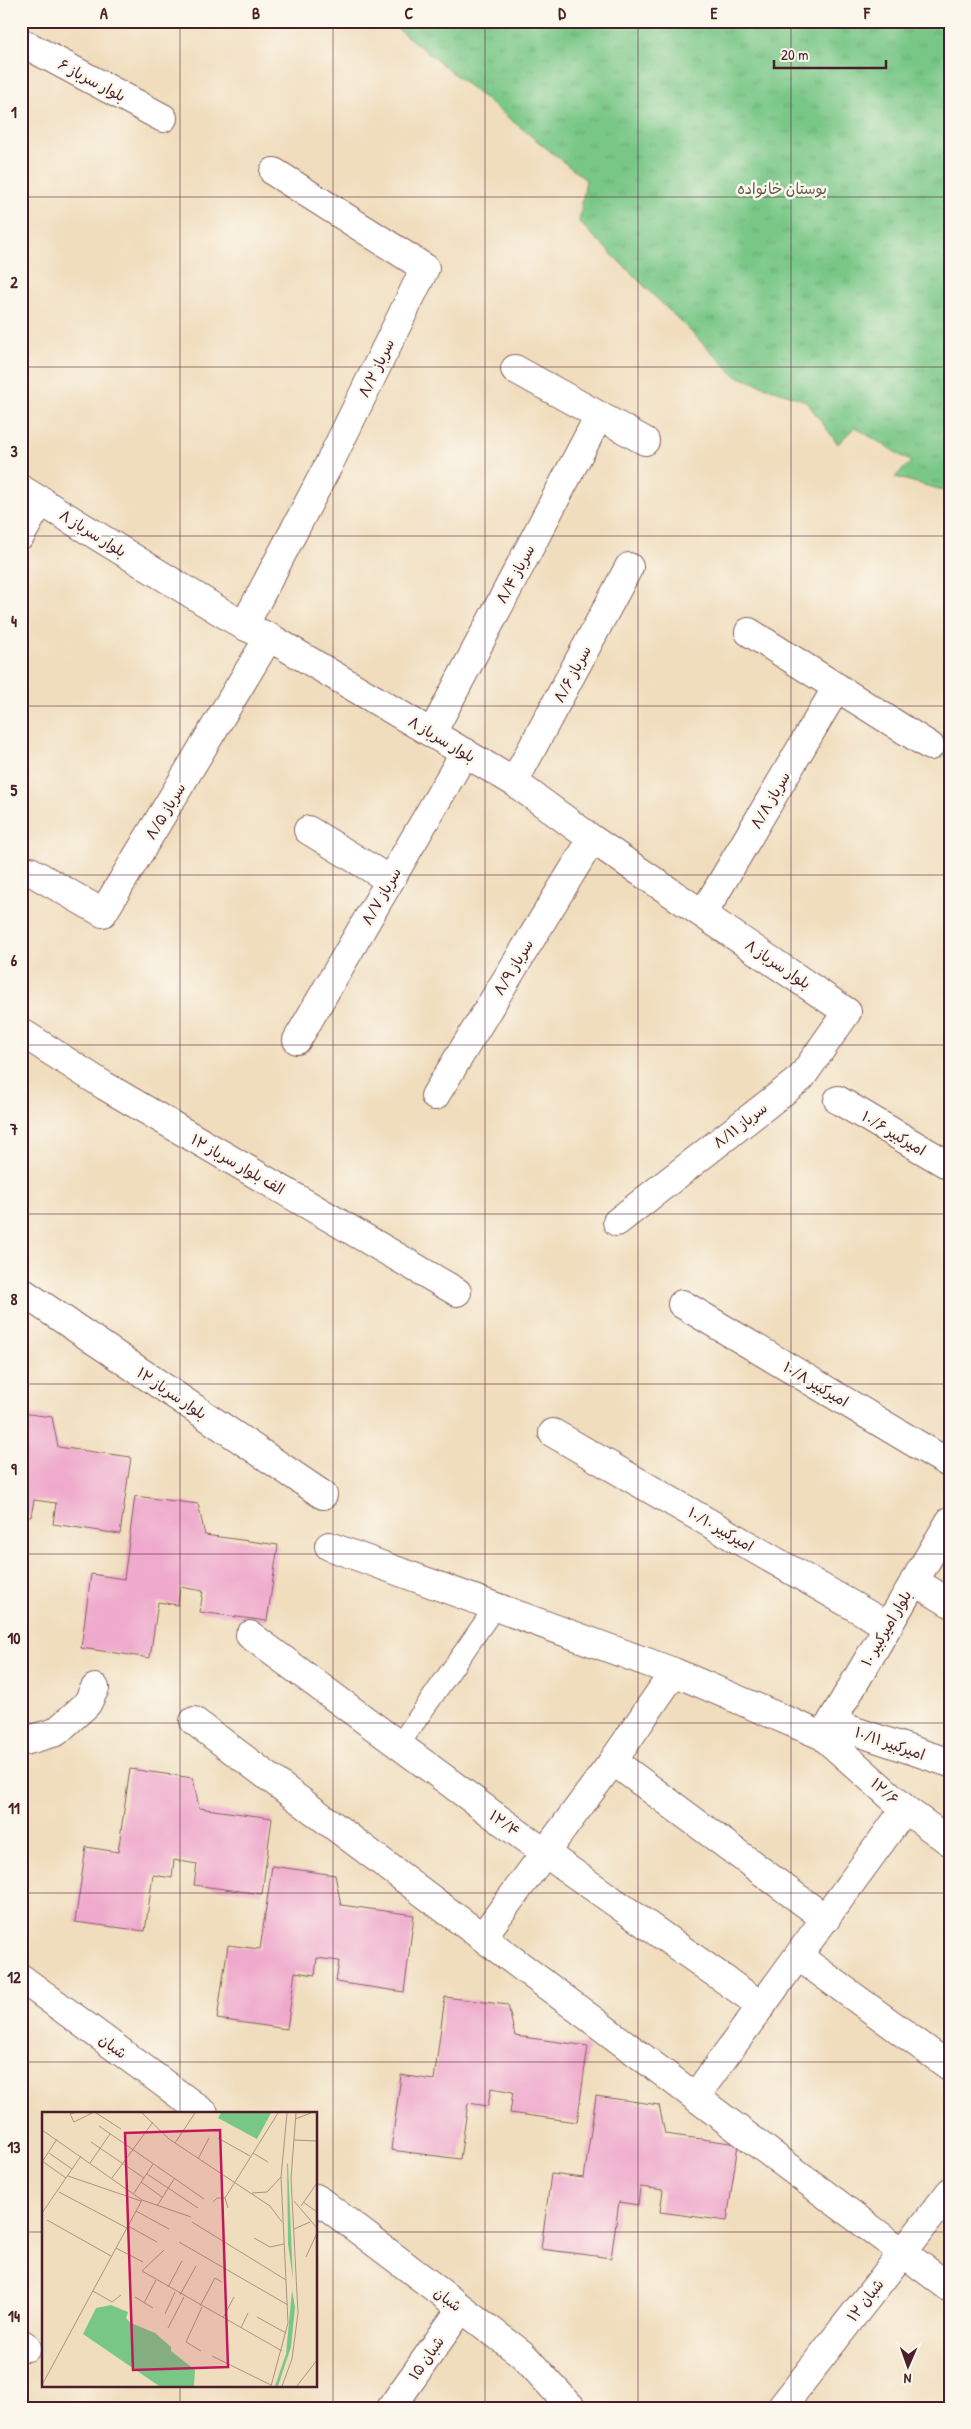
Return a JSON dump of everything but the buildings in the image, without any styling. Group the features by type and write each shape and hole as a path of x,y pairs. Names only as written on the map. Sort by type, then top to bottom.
{"street":[{"name":"۶ بلوار سرباز","path":"21,42 163,118"},
{"name":"۸/۲ سرباز","path":"244,626 329,464 425,268 274,172"},
{"path":"515,369 645,441"},
{"name":"۸/۴ سرباز","path":"432,733 599,416"},
{"name":"۸ بلوار سرباز","path":"31,495 244,626 269,637 514,782 592,839 847,1012"},
{"path":"21,535 31,495"},
{"name":"۸/۶ سرباز","path":"514,782 629,567"},
{"path":"749,632 930,746"},
{"name":"۸/۵ سرباز","path":"30,871 104,912 269,637"},
{"name":"۸/۸ سرباز","path":"703,914 837,687"},
{"name":"۸/۷ سرباز","path":"297,1040 466,752"},
{"path":"308,830 390,880"},
{"name":"۸/۹ سرباز","path":"435,1096 592,839"},
{"name":"۸/۱۱ سرباز","path":"617,1222 801,1078 847,1012"},
{"name":"۱۲ الف بلوار سرباز","path":"21,1032 105,1086 457,1292"},
{"name":"۱۰/۶ امیرکبیر","path":"838,1100 950,1166"},
{"name":"۱۲ بلوار سرباز","path":"21,1291 324,1495"},
{"name":"۱۰/۸ امیرکبیر","path":"682,1304 950,1464"},
{"name":"۱۰/۱۰ امیرکبیر","path":"553,1433 888,1626"},
{"name":"۱۰ بلوار امیرکبیر","path":"827,1729 950,1521"},
{"path":"329,1546 827,1729"},
{"path":"914,1581 950,1602"},
{"name":"۱۲/۴","path":"250,1635 545,1853 762,2006"},
{"path":"483,1936 613,1761 674,1672"},
{"path":"21,1742 56,1732 87,1704 96,1688"},
{"path":"194,1721 950,2288"},
{"name":"۱۰/۱۱ امیرکبیر","path":"827,1729 950,1764"},
{"name":"۱۲/۶","path":"827,1729 905,1809 950,1842"},
{"path":"613,1761 826,1919"},
{"path":"695,2097 905,1809"},
{"path":"798,1956 950,2067"},
{"name":"شبان","path":"21,1978 203,2112"},
{"name":"۱۲ شبان","path":"781,2408 950,2192"},
{"name":"شبان","path":"318,2200 522,2354 572,2408"},
{"name":"۱۵ شبان","path":"391,2408 461,2309"}],"lane":[{"path":"399,1745 495,1606"}],"green space":[{"name":"بوستان خانواده","path":"388,21 950,21 950,492 895,477 911,462 855,427 838,444 806,401 736,376 579,222 586,180"}]}
